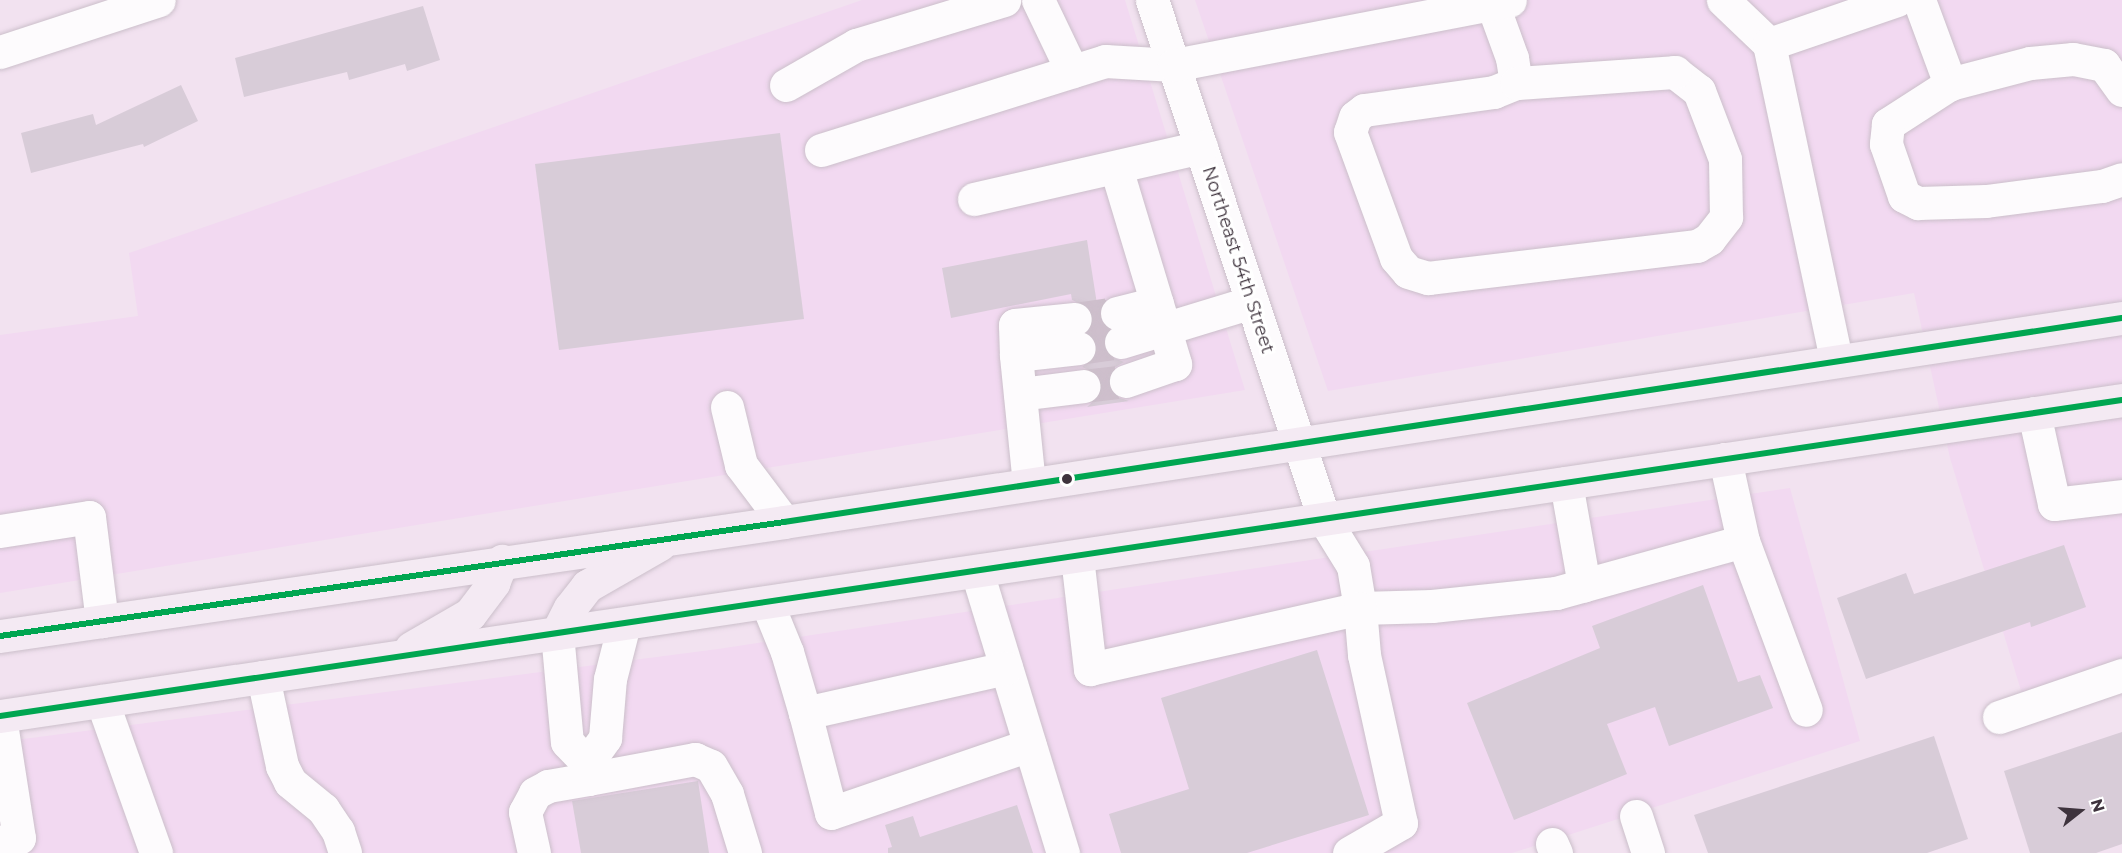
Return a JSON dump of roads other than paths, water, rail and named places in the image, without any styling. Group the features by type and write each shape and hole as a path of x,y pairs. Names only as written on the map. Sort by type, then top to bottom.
{"main road":[{"path":"0,636 502,561 784,522 2122,318"},
{"path":"0,717 2120,399"},
{"path":"557,633 570,608 587,586 675,536"},
{"path":"393,657 470,614 493,583 502,561"}],"street":[{"path":"0,52 159,0"},
{"path":"786,85 856,45 1004,0"},
{"path":"1038,0 1072,71"},
{"name":"Northeast 54th Street","path":"1152,0 1324,519 1353,566 1364,654 1401,823 1349,853"},
{"path":"1723,0 1769,44 1836,360"},
{"path":"1769,44 1897,0"},
{"path":"1919,0 1950,84"},
{"path":"821,150 1105,61 1174,65 1501,2 1516,83"},
{"path":"2122,90 2104,65 2073,58 2030,63 1950,84 1888,124 1886,144 1904,196 1918,203 1941,205 2102,186 2122,179"},
{"path":"1675,72 1699,91 1725,159 1726,217 1709,239 1697,246 1439,277 1408,272 1396,258 1350,132 1355,117 1364,110 1494,92 1516,83 1675,72"},
{"path":"974,199 1201,147"},
{"path":"1116,168 1175,364 1126,381"},
{"path":"1119,328 1161,316 1252,302"},
{"path":"1029,484 1016,355 1077,333"},
{"path":"1020,394 1084,386"},
{"path":"727,407 741,465 784,522"},
{"path":"2034,413 2054,504 2122,496"},
{"path":"1725,459 1743,541 1806,710"},
{"path":"1566,483 1584,585"},
{"path":"0,531 89,517 102,621"},
{"path":"1077,557 1090,669 1360,608 1432,606 1556,593 1743,541"},
{"path":"977,572 1063,853"},
{"path":"767,603 788,652 831,813 1030,745"},
{"path":"587,771 605,738 610,679 624,624"},
{"path":"557,633 567,742 587,771"},
{"path":"804,713 1006,668"},
{"path":"1999,717 2122,675"},
{"path":"263,677 282,766 290,782 323,809 338,831 345,853"},
{"path":"102,701 156,853"},
{"path":"0,717 10,840"},
{"path":"534,853 525,812 535,793 587,771 695,759 711,766 727,794 745,853"},
{"path":"1636,816 1648,853"}],"tunnel":[{"path":"1075,319 1117,313"},
{"path":"1079,348 1121,342"},
{"path":"1084,386 1126,381"}]}
